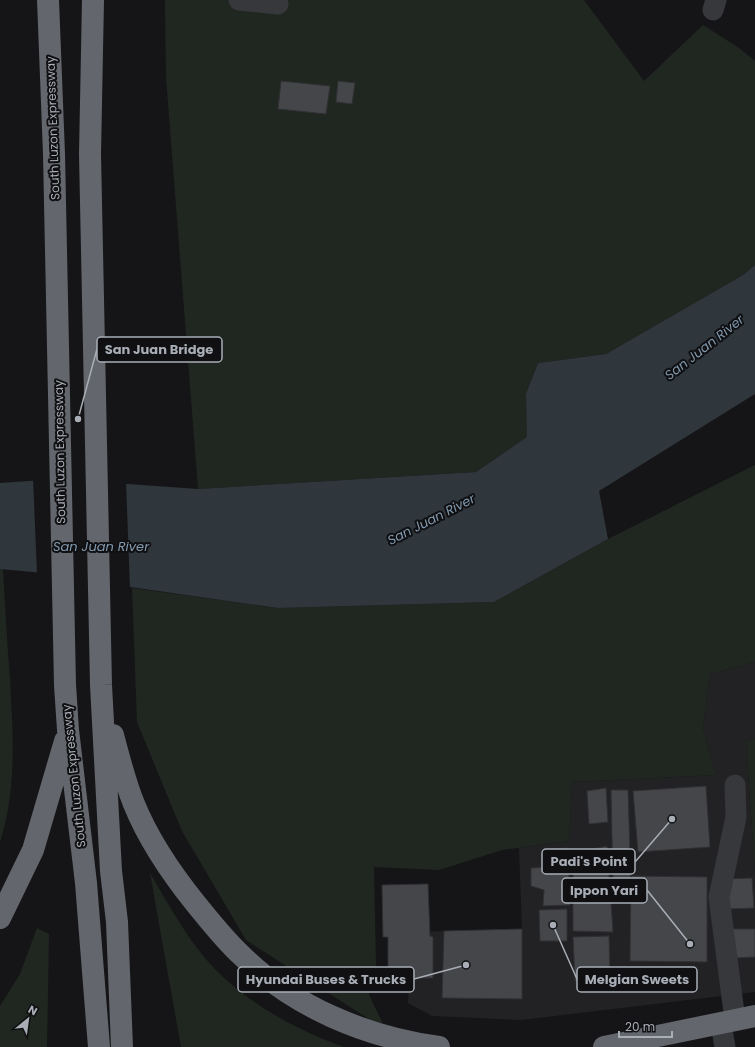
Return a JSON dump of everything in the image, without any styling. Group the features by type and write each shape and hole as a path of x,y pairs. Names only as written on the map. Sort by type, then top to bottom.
{"highway":[{"name":"South Luzon Expressway","path":"48,0 54,154 65,685 68,730 86,883 99,1047"},
{"path":"93,0 90,154 101,684 111,871 135,1047"},
{"path":"101,684 123,773 134,804 148,835 160,856 207,917 240,954 292,995 314,1008 353,1026 405,1042 439,1047"},
{"path":"0,918 33,850 68,730"},
{"path":"117,922 122,1047"},
{"path":"604,1047 622,1045 737,1020"}],"street":[{"path":"239,0 278,4"},
{"path":"725,1047 737,1020 719,897 736,817 735,785"}],"shaded area":[{"path":"165,0 584,0 644,81 703,25 739,48 755,61 755,265 743,275 606,354 538,363 526,394 528,437 476,472 198,489 166,77"},
{"path":"755,465 755,662 710,674 703,729 716,775 572,782 569,841 502,850 439,870 374,867 376,967 369,995 386,1030 246,940 182,831 137,722 132,588 278,608 494,602 608,539"},
{"path":"0,569 3,569 13,741 9,802 0,842"},
{"path":"755,662 755,739 746,742 755,872 755,992 521,1020 432,1016 408,1003 412,932 522,929 519,848 569,841 572,782 716,775 703,729 710,674"},
{"path":"755,739 755,872 746,742"},
{"path":"150,873 190,939 211,965 227,981 263,1008 283,1020 344,1047 181,1047"},
{"path":"37,928 49,934 47,1047 0,1047 0,1006 20,974"}],"water":[{"name":"San Juan River","path":"755,265 755,394 599,491 608,539 494,602 278,608 109,584 66,575 0,569 0,483 58,479 198,489 476,472 527,437 526,394 538,363 606,354 743,275"}],"pier":[{"path":"58,477 126,481 130,589 65,577 37,574 33,478"}],"building":[{"path":"281,81 330,86 326,114 278,109"},
{"path":"338,81 355,83 352,104 336,102"},
{"path":"706,786 710,847 638,852 633,791"},
{"path":"606,788 608,822 589,824 587,791"},
{"path":"611,790 628,790 631,885 613,884"},
{"path":"607,846 613,932 573,931 573,853"},
{"path":"568,848 570,905 543,906 544,890 531,886 531,868 550,867 550,849"},
{"path":"631,876 707,877 707,962 630,961"},
{"path":"752,878 754,908 726,909 726,879"},
{"path":"428,884 430,936 433,937 433,978 388,978 388,937 383,937 382,885"},
{"path":"567,909 567,941 540,941 539,910"},
{"path":"522,929 522,999 442,998 444,931"},
{"path":"733,929 755,929 755,957 735,958"},
{"path":"609,936 610,980 575,981 573,937"}],"place":[{"name":"San Juan Bridge","path":"78,419"},
{"name":"Padi's Point","path":"672,819"},
{"name":"Melgian Sweets","path":"553,925"},
{"name":"Ippon Yari","path":"690,944"},
{"name":"Hyundai Buses & Trucks","path":"466,965"}]}
